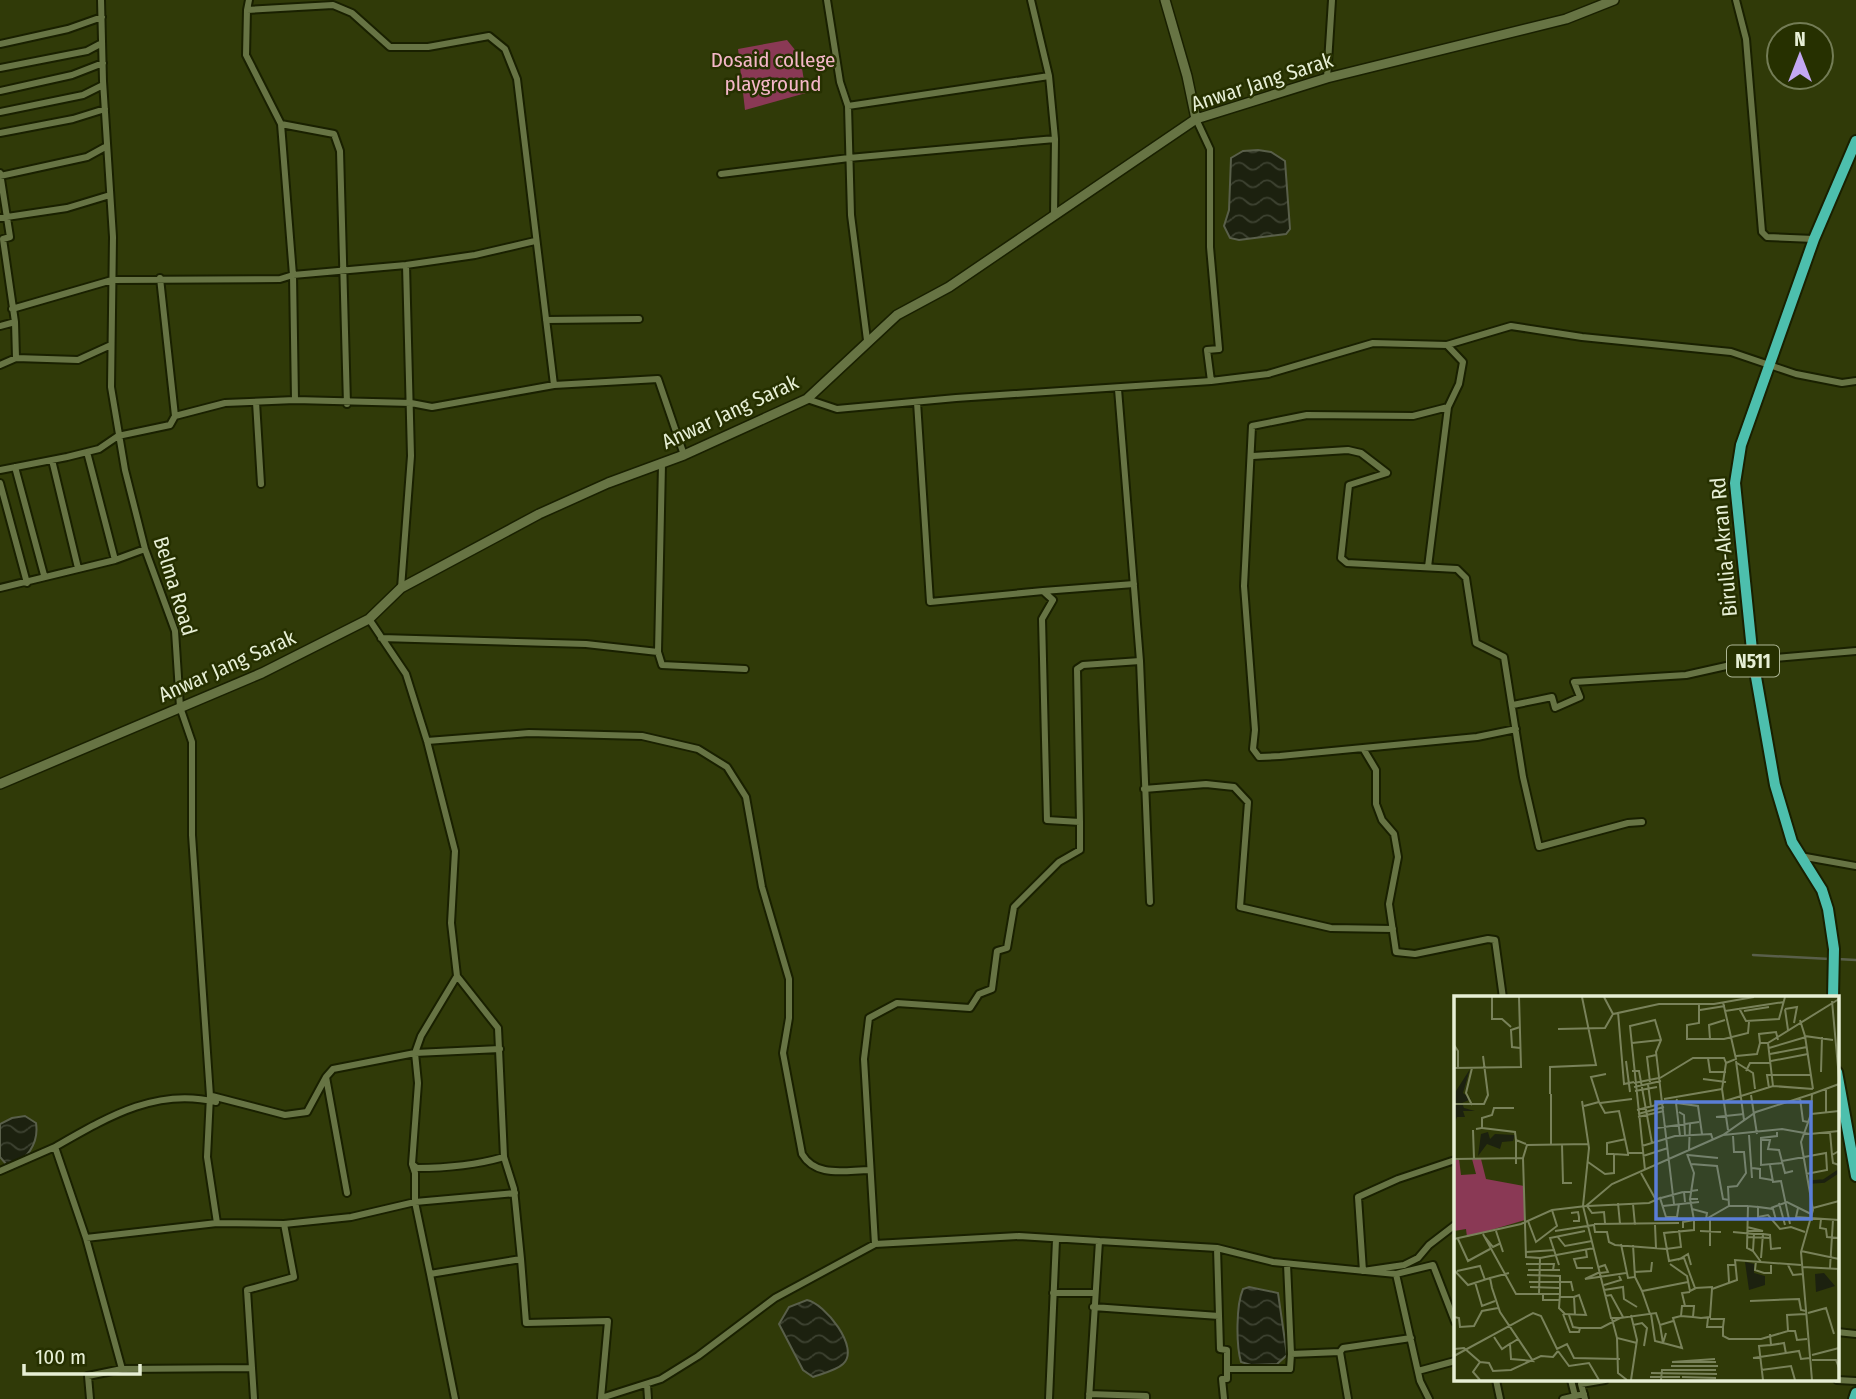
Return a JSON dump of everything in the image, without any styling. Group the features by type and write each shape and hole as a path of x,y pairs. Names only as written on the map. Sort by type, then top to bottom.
{"highway":[{"name":"Birulia-Akran Rd","path":"1833,996 1834,949 1828,909 1822,890 1798,856 1775,785 1753,660 1735,483 1737,461 1814,239 1856,143"},
{"path":"1839,1083 1856,1176"},
{"path":"1854,1399 1856,1393"}],"main road":[{"path":"1165,0 1187,76 1196,119"},
{"name":"Anwar Jang Sarak","path":"0,784 262,673 369,619 401,588 539,514 608,483 684,456 807,399 867,340 897,316 949,287 1196,119 1327,78 1566,19 1614,0"}],"street":[{"name":"Belma Road","path":"102,0 112,280 111,387 118,436 145,549 174,631 180,707 192,742 192,835 210,1096 207,1157 218,1223"},
{"path":"249,0 246,55 282,124 293,275 295,400"},
{"path":"827,0 840,82 848,106 854,247 867,340"},
{"path":"1031,0 1049,76 1055,139 1054,217"},
{"path":"1327,78 1332,0"},
{"path":"1736,0 1746,39 1762,232 1767,237 1814,239"},
{"path":"247,10 333,5 352,13 390,47 428,47 489,36 505,49 517,79 554,386"},
{"path":"0,44 68,29 102,17"},
{"path":"0,68 87,51 102,43"},
{"path":"0,91 72,75 103,63"},
{"path":"848,106 1049,76"},
{"path":"0,112 83,95 103,85"},
{"path":"0,133 73,119 105,109"},
{"path":"1196,119 1210,149 1210,247 1219,349 1207,350 1211,381"},
{"path":"282,124 334,134 342,167 342,270 347,404"},
{"path":"721,174 849,158 1055,139"},
{"path":"16,358 15,322 3,260 2,239 10,237 4,217 0,175 88,157 107,146"},
{"path":"4,217 67,208 110,195"},
{"path":"12,309 112,280 280,279 293,275 406,265 475,255 535,241"},
{"path":"401,588 411,456 406,265"},
{"path":"0,470 99,449 118,436 170,425 175,416 160,278"},
{"path":"0,282 8,281"},
{"path":"545,320 639,319"},
{"path":"0,326 15,322"},
{"path":"807,399 837,409 1211,381 1268,374 1373,343 1447,345 1511,326 1582,337 1731,352 1796,374 1842,383 1856,381"},
{"path":"0,365 16,358 78,360 111,345"},
{"path":"1428,567 1448,407 1459,384 1463,362 1447,345"},
{"path":"175,416 225,403 295,400 347,404 411,403 432,407 554,386 658,379 684,456"},
{"path":"1118,389 1140,661 1150,902"},
{"path":"256,402 261,484"},
{"path":"918,402 930,602 1134,584"},
{"path":"1448,407 1413,416 1307,415 1252,426 1253,456 1244,586 1255,730 1253,749 1259,757 1364,750 1477,737 1516,729"},
{"path":"1253,456 1348,450 1361,453 1378,463 1387,473 1349,485 1341,558 1347,563 1457,569 1466,578 1476,643 1504,657 1523,777 1539,848 1628,822 1642,822"},
{"path":"87,452 115,560"},
{"path":"51,460 78,568"},
{"path":"662,464 658,652 662,665 745,669"},
{"path":"15,467 44,575"},
{"path":"0,483 27,583"},
{"path":"0,588 27,583 44,575 115,560 145,549"},
{"path":"1043,591 1053,600 1042,619 1047,820 1080,822"},
{"path":"369,619 406,674 427,741 455,851 451,923 457,976 498,1028 504,1157 514,1193 526,1323 608,1321 599,1399 647,1384 698,1356 775,1298 875,1244 926,1239 1019,1236 1217,1248 1287,1264 1396,1275 1433,1265 1454,1319"},
{"path":"381,638 586,644 658,652"},
{"path":"1513,705 1552,697 1555,708 1580,697 1574,682 1686,675 1753,660 1856,650"},
{"path":"875,1244 864,1059 869,1018 897,1003 970,1008 979,994 992,989 997,951 1007,948 1014,907 1059,862 1080,850 1077,669 1083,665 1140,661"},
{"path":"427,741 529,733 642,736 698,749 727,767 747,797 762,887 789,979 789,1018 783,1053 802,1154 809,1166 819,1170 870,1170"},
{"path":"1364,750 1376,770 1376,804 1382,820 1394,834 1398,857 1389,904 1396,952 1408,953 1495,940 1503,996"},
{"path":"1144,789 1206,784 1234,787 1248,802 1240,907 1331,928 1393,929"},
{"path":"1798,856 1856,866"},
{"path":"455,1399 415,1202 415,1173 412,1164 418,1083 415,1053 421,1036 457,976"},
{"path":"210,1096 264,1111 297,1115 307,1112 326,1077 338,1067 415,1053 499,1049"},
{"path":"326,1077 347,1193"},
{"path":"0,1171 55,1147 113,1114 134,1106 185,1096 216,1102 210,1096"},
{"path":"55,1147 86,1238 122,1369"},
{"path":"412,1164 417,1168 441,1167 482,1163 504,1157"},
{"path":"1363,1271 1359,1197 1398,1179 1454,1160"},
{"path":"86,1238 218,1223 284,1224 351,1217 415,1202 514,1193"},
{"path":"254,1399 247,1290 294,1277 284,1224"},
{"path":"1363,1271 1404,1265 1418,1258 1429,1245 1454,1226"},
{"path":"1049,1399 1056,1240"},
{"path":"1098,1241 1089,1397 1146,1396 1146,1399"},
{"path":"1217,1248 1220,1349 1227,1350 1227,1379 1222,1380 1224,1399"},
{"path":"430,1274 521,1259"},
{"path":"1227,1369 1290,1369 1287,1264"},
{"path":"1396,1275 1418,1371 1429,1399"},
{"path":"1053,1293 1094,1293"},
{"path":"1093,1307 1219,1316"},
{"path":"1291,1354 1340,1352 1343,1348 1411,1338"},
{"path":"1340,1352 1348,1399"},
{"path":"1418,1371 1454,1361"},
{"path":"90,1399 88,1376 122,1369 252,1368"},
{"path":"1572,1382 1575,1396"},
{"path":"1563,1399 1584,1397 1581,1384 1593,1382"},
{"path":"647,1384 648,1399"}],"green space":[{"name":"Dosaid college playground","path":"787,40 800,56 806,93 745,110 738,49"}],"water":[{"path":"1243,151 1271,152 1285,161 1290,229 1286,234 1239,240 1230,238 1224,226 1229,210 1231,158"},
{"path":"25,1116 36,1123 36,1137 26,1156 6,1164 0,1157 0,1124"},
{"path":"1249,1287 1278,1293 1287,1355 1277,1364 1251,1365 1241,1362 1238,1315 1243,1289"},
{"path":"807,1300 831,1317 847,1348 847,1357 843,1364 813,1377 803,1370 779,1324 789,1307"}],"waterway":[{"path":"1753,955 1830,959"},
{"path":"1837,959 1856,960"}]}
